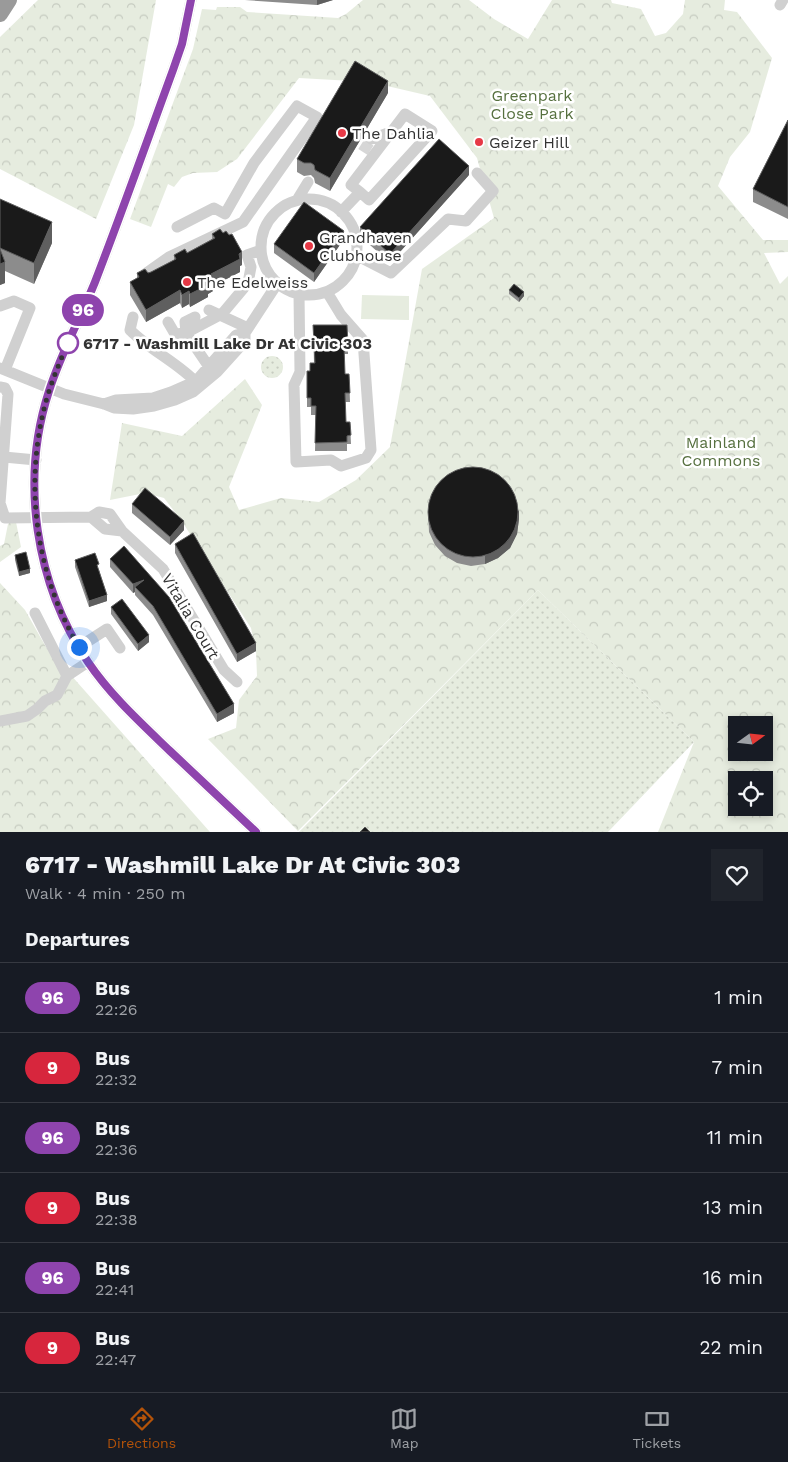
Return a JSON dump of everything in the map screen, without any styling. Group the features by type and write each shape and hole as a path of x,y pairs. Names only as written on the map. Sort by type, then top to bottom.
{"highway":[{"path":"0,14 9,0"}],"street":[{"path":"191,0 182,44 173,70 94,283 50,389 40,428 36,460 36,517 42,556 51,586 61,613 88,662 110,692 142,725 256,832"},
{"path":"145,274 168,257 243,222 317,117 297,106 254,163 225,214"},
{"path":"405,114 432,131 369,200 350,185 391,132 405,114"},
{"path":"371,139 391,132"},
{"path":"360,172 363,152"},
{"path":"356,255 391,273 448,219 466,221 493,191 477,173"},
{"path":"297,200 308,182"},
{"path":"341,212 360,192"},
{"path":"313,199 328,203 341,212 351,224 356,239 356,255 351,271 341,283 327,292 311,296 299,294 277,284 269,275 262,261 261,250 264,230 271,217 283,206 297,200 313,199"},
{"path":"177,227 214,208 264,230"},
{"path":"168,322 175,334 186,333 222,314 248,283 252,267 247,255 261,250"},
{"path":"0,306 14,301 30,308 3,369 64,394 104,404 116,400 153,398 198,384 217,372 245,341 247,330 277,284"},
{"path":"299,294 300,372 294,385 296,462 331,460 341,466 366,458 371,450 363,340 341,315 327,292"},
{"path":"209,310 222,314 247,330"},
{"path":"133,317 130,330 143,343 183,369 198,384"},
{"path":"195,317 185,322 186,333 209,367"},
{"path":"198,384 209,367 236,335 247,330"},
{"path":"0,387 5,388 8,394 0,503"},
{"path":"4,457 36,460"},
{"name":"Vitalia Court","path":"0,503 5,518 91,517 105,529 122,531 163,569 224,670 237,682"},
{"path":"35,612 67,676"},
{"path":"79,647 107,629 120,648"},
{"path":"0,721 27,716 57,695 67,676 88,662"}],"green space":[{"path":"38,0 156,0 134,125 96,219 0,169 0,37"},
{"path":"363,0 469,0 494,19 528,39 552,0 611,0 612,3 641,9 655,36 666,33 683,14 685,0 725,0 724,10 737,12 772,58 750,132 730,157 718,186 763,240 788,240 788,252 764,253 780,284 788,276 788,832 658,832 694,742 538,590 298,831 208,739 236,728 239,700 257,676 256,651 251,628 181,520 164,498 145,493 110,500 122,423 182,436 245,379 262,405 229,487 239,510 281,498 319,502 356,480 390,447 422,269 494,218 477,158 430,96 370,82 299,78 237,159 217,172 193,173 182,177 174,187 168,184 151,227 130,219 193,49 202,9 216,10 217,7 240,7 247,12 338,18"},
{"path":"362,295 409,296 409,320 361,319"},
{"path":"272,356 280,359 283,367 280,375 272,378 264,375 261,367 264,359"},
{"path":"15,517 21,547 0,562 0,546 4,544 8,524"},
{"path":"0,583 25,610 46,647 210,832 0,832"},
{"path":"538,590 694,742 608,832 299,832"}],"building":[{"name":"The Dahlia","path":"355,61 388,81 330,178 315,170 314,165 311,163 304,163 297,159"},
{"path":"788,120 788,207 753,189"},
{"path":"439,139 469,166 390,254 360,227"},
{"path":"0,199 52,222 34,263 0,248"},
{"name":"Grandhaven Clubhouse","path":"304,202 344,231 314,273 274,244"},
{"name":"The Edelweiss","path":"220,229 223,233 226,231 229,235 232,234 242,252 239,254 240,259 211,274 213,278 206,282 208,285 190,294 189,291 182,295 180,290 146,310 130,282 139,277 137,273 145,269 148,273 151,272 176,259 174,255 185,249 187,253 215,238 212,234"},
{"path":"0,249 5,262 0,264"},
{"path":"514,284 524,292 519,298 509,290"},
{"path":"313,325 347,325 348,345 344,345 345,374 349,374 350,393 345,393 346,422 350,422 351,435 347,436 347,442 315,443 316,406 311,406 311,398 307,398 307,371 310,371 310,363 315,363"},
{"path":"473,467 490,470 505,480 515,495 518,512 515,529 505,544 490,554 473,557 456,554 441,544 431,529 428,512 431,495 441,480 456,470"},
{"path":"145,488 184,521 170,537 132,504"},
{"path":"193,533 256,643 237,654 175,544"},
{"path":"124,546 169,597 234,704 217,714 153,606 135,587 144,580 133,584 110,559"},
{"path":"26,552 30,569 19,572 15,555"},
{"path":"95,553 107,595 89,601 75,560"},
{"path":"122,599 149,635 138,644 111,607"},
{"path":"365,827 370,832 360,832"}],"tunnel":[{"path":"363,152 371,139"}],"bus line":[{"name":"96","path":"191,0 182,44 148,140 94,283 62,356 45,405 36,460 36,517 42,556 51,586 61,613 88,662 110,692 142,725 256,832"}],"place":[{"name":"The Dahlia","path":"342,133"},
{"name":"Geizer Hill","path":"479,142"},
{"name":"Grandhaven Clubhouse","path":"309,246"},
{"name":"The Edelweiss","path":"187,282"},
{"name":"6717 - Washmill Lake Dr At Civic 303","path":"68,343"}],"route":[{"path":"68,343 70,338 50,389 39,435 36,460 36,517 42,556 51,586 61,613 79,647"}],"park label":[{"name":"Greenpark Close Park","path":"532,104"},
{"name":"Mainland Commons","path":"721,451"}]}
